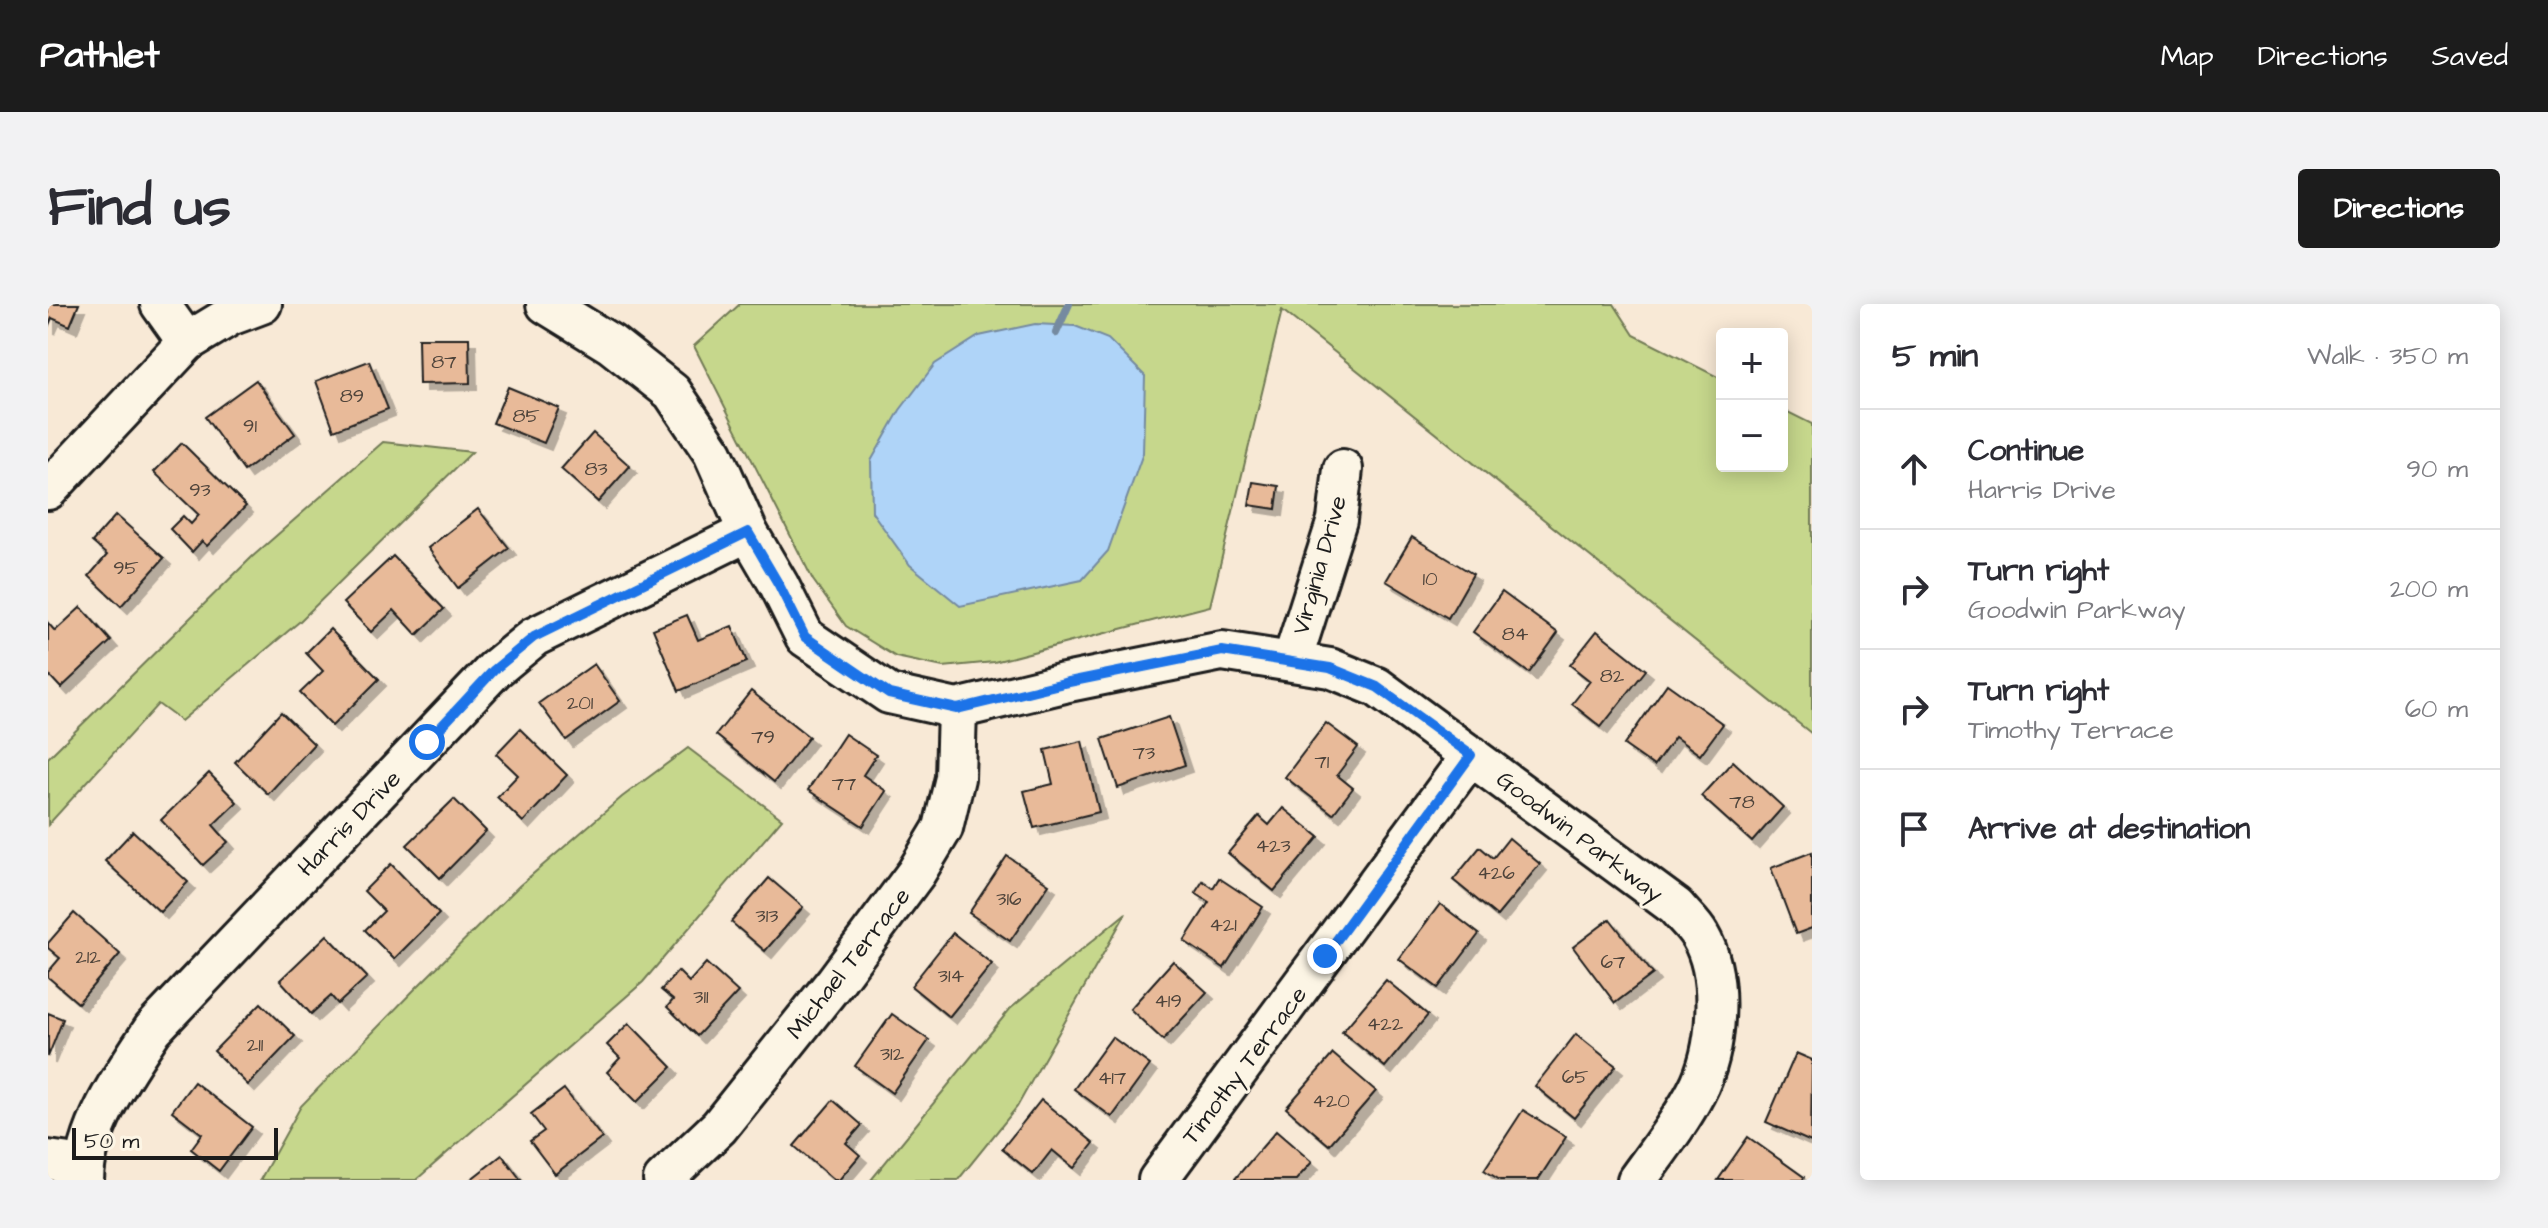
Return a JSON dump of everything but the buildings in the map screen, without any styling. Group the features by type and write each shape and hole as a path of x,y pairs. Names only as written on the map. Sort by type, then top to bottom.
{"street":[{"path":"160,304 187,342"},
{"path":"48,490 187,342 230,316 262,304"},
{"name":"Goodwin Parkway","path":"546,304 611,344 672,392 713,453 748,532 805,637 889,694 957,709 1064,683 1222,651 1330,668 1377,687 1676,907 1700,935 1710,964 1715,994 1714,1037 1698,1091 1637,1180"},
{"name":"Virginia Drive","path":"1292,661 1337,520 1343,469"},
{"name":"Harris Drive","path":"72,1168 110,1094 153,1029 494,670 534,637 748,532"},
{"name":"Michael Terrace","path":"663,1180 719,1127 835,982 916,873 943,828 955,778 957,709"},
{"name":"Timothy Terrace","path":"1158,1180 1471,755"}],"green space":[{"path":"740,304 1614,304 1634,335 1716,376 1716,472 1788,472 1788,412 1812,424 1812,734 1282,310 1210,606 994,662 943,667 896,657 846,626 813,580 694,346"},
{"path":"383,442 472,452 299,622 181,721 158,704 48,825 48,758 252,557"},
{"path":"688,748 782,819 643,982 416,1180 260,1180 301,1106 415,989 519,886 622,797"},
{"path":"1126,913 1017,1107 958,1180 871,1180 1010,1009"}],"water":[{"path":"1035,324 1075,326 1108,339 1145,376 1143,453 1108,551 1082,580 960,606 910,565 872,512 871,461 900,410 935,364 979,336"}],"waterway":[{"path":"1056,333 1069,304"}],"route":[{"path":"427,742 494,670 534,637 748,532 805,637 889,694 957,709 1178,658 1222,651 1330,668 1377,687 1471,755 1325,956"}]}
